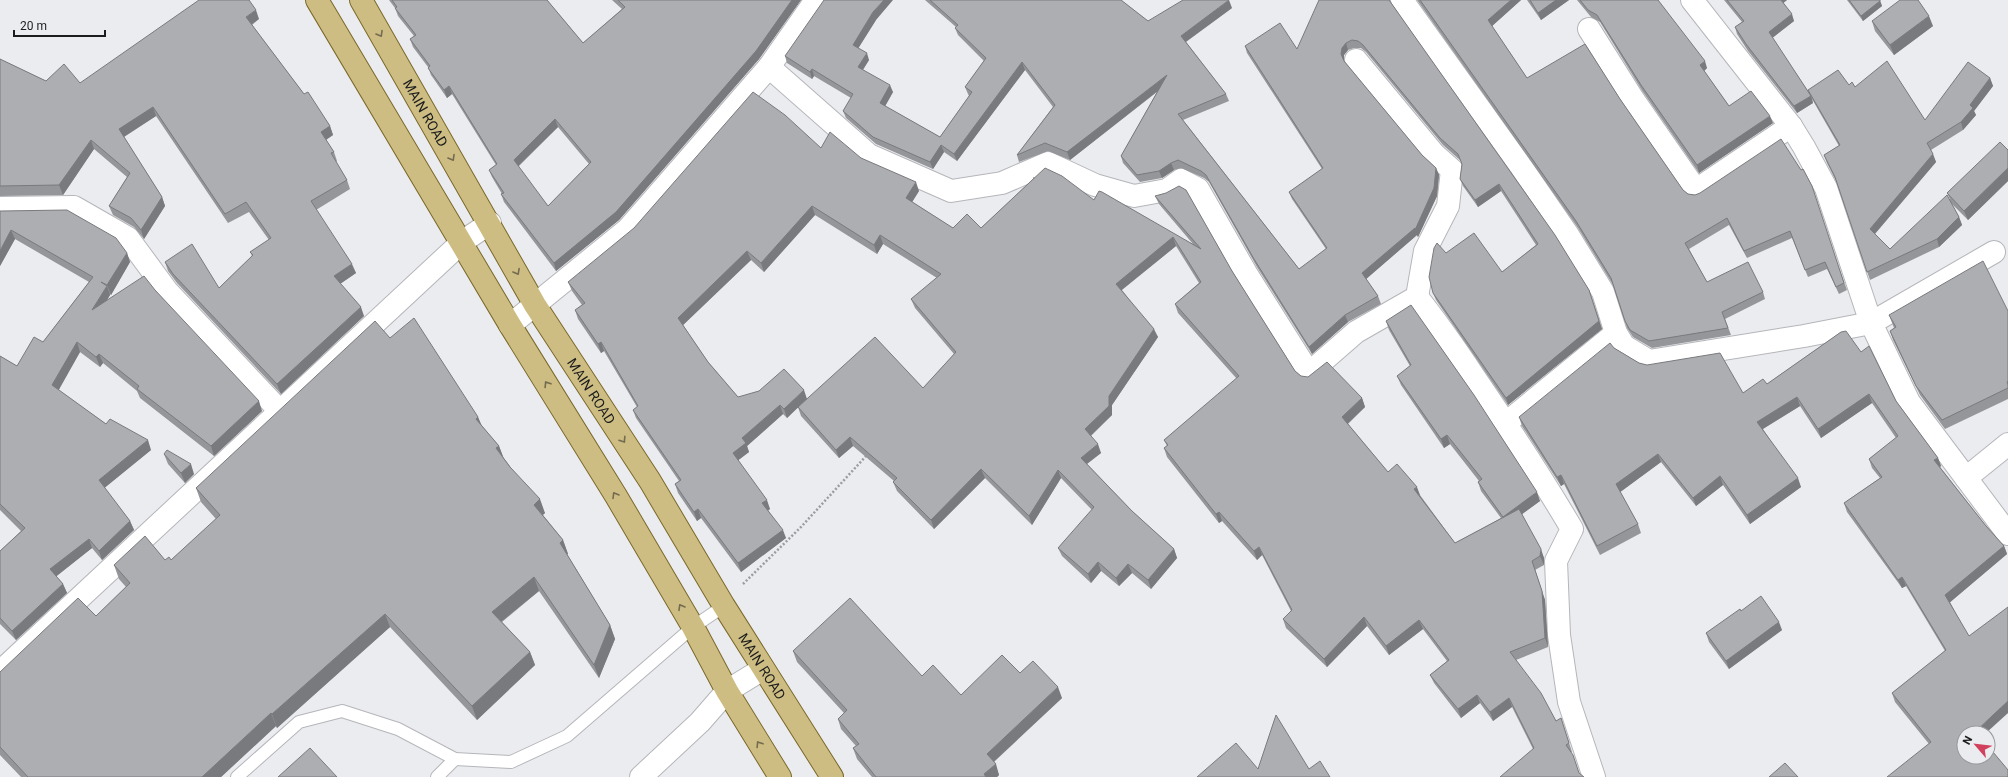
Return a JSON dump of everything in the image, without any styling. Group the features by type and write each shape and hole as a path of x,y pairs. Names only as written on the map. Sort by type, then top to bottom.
{"main road":[{"path":"317,0 510,325 616,496 693,627 727,691 780,777"},
{"name":"MAIN ROAD","path":"361,0 490,223 535,305 650,481 724,606 832,777"}],"street":[{"path":"510,325 628,229 769,67 816,0"},
{"path":"1402,0 1520,165 1572,242 1603,292 1616,333 1624,346 1650,361 1804,336 1871,323 1994,252"},
{"path":"1692,0 1791,126 1804,147 1826,188 1871,323 1909,402 2008,534"},
{"path":"1589,29 1633,99 1696,190 1791,126"},
{"path":"1356,60 1434,154 1452,170 1448,206 1425,251 1417,297 1437,322 1506,423 1572,529 1556,561 1559,635 1569,702 1594,777"},
{"path":"769,67 869,155 951,191 1002,183 1048,163 1095,185 1134,196 1167,190 1181,180 1198,189 1246,273 1309,373 1356,332 1417,297"},
{"path":"0,208 74,207 128,238 167,291 279,410"},
{"path":"0,672 279,410 462,242 490,223"},
{"path":"1506,423 1616,333"},
{"path":"1966,478 2008,444"},
{"path":"641,777 700,722 727,691 763,669"}],"lane":[{"path":"237,777 299,722 342,711 398,729 455,759 511,762 567,736 693,627 724,606"},
{"path":"437,777 455,759"}],"path":[{"path":"724,606 735,591 801,527 872,449"}],"building":[{"path":"199,0 249,0 256,10 246,17 304,94 308,92 330,126 321,132 334,152 331,153 347,180 311,201 352,264 334,276 361,307 277,384 173,274 165,262 192,244 219,288 253,255 250,252 271,238 246,202 225,214 153,107 119,129 162,197 141,230 131,218 109,206 130,173 91,140 59,185 0,186 0,59 46,81 64,64 80,83"},
{"path":"392,0 547,0 583,43 625,7 618,0 792,0 756,51 616,212 554,263 501,194 504,193 489,170 497,164 449,86 444,90 428,68 430,66 410,39 416,35 395,8 397,7","holes":["555,119 591,162 548,206 514,160"]},
{"path":"824,0 884,0 873,12 853,45 867,53 858,67 890,85 880,103 940,137 972,92 965,87 986,58 955,28 958,25 930,0 1121,0 1148,21 1183,0 1229,0 1181,36 1226,94 1178,114 1299,269 1327,248 1289,192 1323,168 1245,46 1280,23 1297,49 1319,0 1389,0 1555,235 1589,290 1599,321 1506,398 1433,293 1429,277 1434,248 1437,243 1446,253 1474,233 1502,272 1538,244 1499,184 1475,200 1460,179 1462,164 1458,154 1440,138 1363,45 1358,41 1352,40 1346,43 1342,48 1341,54 1344,61 1422,155 1436,168 1434,188 1415,230 1415,228 1362,273 1378,296 1345,315 1309,347 1254,259 1206,175 1178,160 1159,171 1137,175 1121,156 1167,75 1067,152 1045,143 1017,155 1055,105 1022,62 954,154 941,145 930,162 873,137 843,111 853,94 812,69 810,72 785,56"},
{"path":"1420,0 1511,0 1488,20 1527,78 1585,44 1620,99 1683,190 1688,194 1695,195 1700,193 1781,139 1801,170 1803,169 1812,186 1844,283 1836,287 1825,262 1805,270 1790,231 1744,251 1727,218 1685,243 1707,282 1748,262 1763,292 1722,312 1728,328 1649,341 1630,330 1625,321 1611,278 1576,221"},
{"path":"1530,0 1556,0 1538,13"},
{"path":"1580,0 1658,0 1705,61 1700,65 1729,106 1751,91 1770,116 1697,165 1641,85 1597,15 1588,10"},
{"path":"1727,0 1781,0 1792,14 1769,32 1811,96 1794,106 1746,44 1735,27 1744,21"},
{"path":"1849,0 1880,0 1880,1 1861,16"},
{"path":"1900,0 1918,0 1929,16 1890,45 1872,21"},
{"path":"1887,61 1925,120 1968,62 1990,78 1970,105 1973,108 1961,122 1927,143 1933,154 1870,229 1890,249 1947,195 1959,217 1937,239 1867,272 1835,177 1824,155 1840,145 1808,90 1838,70 1849,85 1852,82 1855,87"},
{"path":"753,92 785,115 821,148 830,132 861,158 916,182 906,198 953,228 967,214 981,228 1045,168 1062,176 1094,200 1099,191 1102,192 1201,249 1155,196 1166,193 1179,186 1186,190 1232,271 1295,371 1301,376 1308,377 1327,362 1362,398 1342,417 1388,472 1397,464 1417,487 1414,489 1455,543 1519,509 1541,549 1540,556 1532,561 1542,591 1545,638 1510,652 1541,693 1556,721 1561,718 1569,743 1566,745 1573,755 1579,773 1584,777 1500,777 1534,748 1509,698 1490,712 1477,695 1458,709 1430,675 1449,660 1419,620 1386,646 1364,617 1324,659 1283,619 1292,610 1259,547 1254,551 1219,512 1216,514 1164,448 1168,445 1164,440 1239,376 1175,304 1201,282 1173,237 1116,284 1154,329 1109,396 1109,406 1085,429 1098,444 1081,458 1132,511 1174,549 1148,580 1128,564 1116,578 1098,562 1088,574 1058,548 1094,507 1058,470 1029,516 981,469 931,520 893,482 897,478 850,437 836,450 798,407 875,337 923,388 956,352 911,299 941,274 880,235 874,245 812,206 761,263 747,251 678,318 708,362 738,397 759,391 784,369 804,390 784,409 780,405 742,438 746,443 733,453 767,500 762,503 783,530 738,563 698,509 694,512 675,484 681,480 633,410 638,406 601,342 598,344 575,310 585,303 568,282 634,228"},
{"path":"2000,142 2008,150 2008,168 1964,211 1947,193"},
{"path":"67,210 116,238 127,253 107,285 101,282 107,286 92,310 144,276 155,290 259,401 211,446 137,389 139,386 99,354 96,357 77,342 52,385 106,424 110,419 148,440 99,480 130,521 99,551 89,539 50,569 63,584 12,631 0,618 0,551 25,528 0,504 0,356 17,366 34,337 43,342 93,277 11,230 0,251 0,211"},
{"path":"1983,261 2008,311 2008,388 1942,420 1916,386 1890,331 1896,327 1889,315"},
{"path":"1411,305 1474,395 1537,492 1503,517 1478,482 1482,479 1447,435 1441,439 1397,376 1411,365 1386,321"},
{"path":"414,318 478,417 476,419 499,446 496,448 510,467 540,499 534,505 563,540 560,543 610,625 594,665 534,577 492,612 530,652 472,706 385,614 272,714 271,713 202,777 28,777 0,747 0,672 78,598 96,616 130,583 114,565 145,536 165,560 169,557 171,560 220,515 196,488 375,321 390,338"},
{"path":"1846,331 1861,352 1869,346 1896,401 1938,458 1934,460 1986,526 2004,546 1945,595 1969,636 2008,607 2008,701 1982,725 1956,725 1956,765 1996,765 1996,756 2008,770 2008,777 1887,777 1931,742 1892,693 1946,650 1902,577 1898,580 1844,503 1882,477 1869,459 1898,436 1869,394 1818,429 1797,397 1757,422 1798,478 1747,515 1720,476 1693,498 1658,454 1616,484 1638,524 1597,546 1561,475 1557,477 1519,417 1610,343 1614,348 1639,363 1647,365 1720,353 1743,393 1763,379 1767,384 1841,332"},
{"path":"167,450 191,464 181,473 164,454"},
{"path":"1761,596 1779,622 1726,661 1706,633 1740,609 1741,611"},
{"path":"850,598 922,676 933,665 961,695 1002,655 1020,673 1033,661 1058,687 987,754 996,764 984,774 986,777 876,777 853,748 859,744 838,719 847,710 793,651"},
{"path":"1276,715 1309,769 1320,761 1330,777 1197,777 1236,743 1258,769"},
{"path":"310,748 337,777 278,777"},
{"path":"1785,763 1798,777 1769,777"}]}
